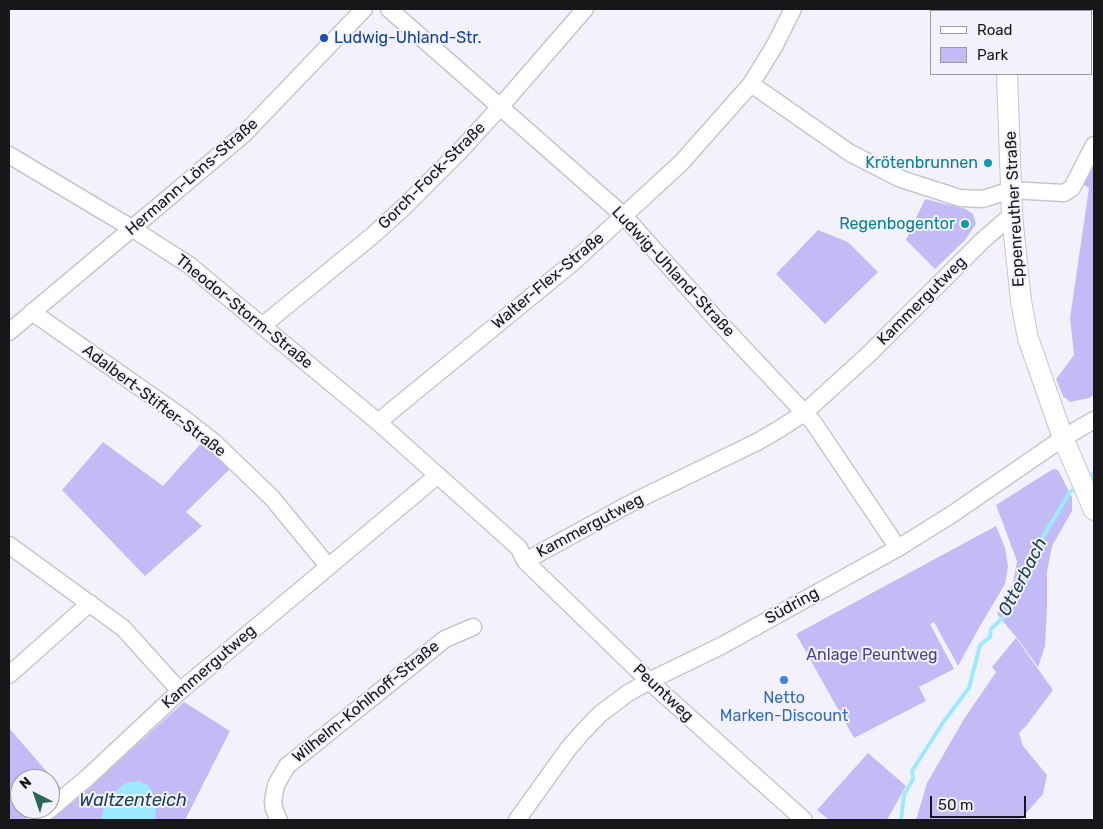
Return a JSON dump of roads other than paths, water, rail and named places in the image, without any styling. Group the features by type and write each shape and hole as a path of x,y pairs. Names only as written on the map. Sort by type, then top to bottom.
{"main road":[{"name":"Eppenreuther Straße","path":"1007,75 1012,218 1017,276 1028,338 1063,438 1094,510"}],"street":[{"name":"Hermann-Löns-Straße","path":"9,332 243,135 364,9"},
{"name":"Ludwig-Uhland-Straße","path":"389,9 624,216 715,318 813,422 898,548"},
{"name":"Gorch-Fock-Straße","path":"262,326 372,236 403,208 459,152 585,9"},
{"name":"Walter-Flex-Straße","path":"378,422 571,264 681,162 751,84 775,45 793,9"},
{"path":"751,84 850,154 901,178 960,198 983,199 1011,190 1064,193 1072,188 1094,145"},
{"name":"Theodor-Storm-Straße","path":"9,154 189,265 378,422 438,475"},
{"name":"Kammergutweg","path":"60,800 180,691 438,475 519,548 525,560 633,502 757,442 804,413 869,354 982,241 1006,220 1012,218"},
{"name":"Adalbert-Stifter-Straße","path":"32,312 182,417 215,443 272,498 328,566"},
{"name":"Südring","path":"517,820 568,749 600,714 628,693 721,646 898,548 1063,438 1094,420"},
{"path":"9,545 123,628 180,691"},
{"name":"Peuntweg","path":"525,560 649,681 804,820"},
{"path":"9,675 90,603"},
{"name":"Wilhelm-Kohlhoff-Straße","path":"279,820 273,801 276,785 287,766 445,639 473,626"}],"water":[{"name":"Waltzenteich","path":"139,781 149,786 155,798 156,820 101,820 104,804 115,791 126,783"}],"waterway":[{"name":"Otterbach","path":"1088,478 1094,473"},
{"name":"Otterbach","path":"901,820 904,795 913,779 912,771 944,721 969,688 980,645 990,637 991,629 1008,613 1044,535 1070,492 1078,486"}],"place":[{"name":"Ludwig-Uhland-Str.","path":"324,38"},
{"name":"Krötenbrunnen","path":"988,163"},
{"name":"Regenbogentor","path":"965,224"},
{"name":"Netto Marken-Discount","path":"784,680"}],"park label":[{"name":"Anlage Peuntweg","path":"872,655"}]}
